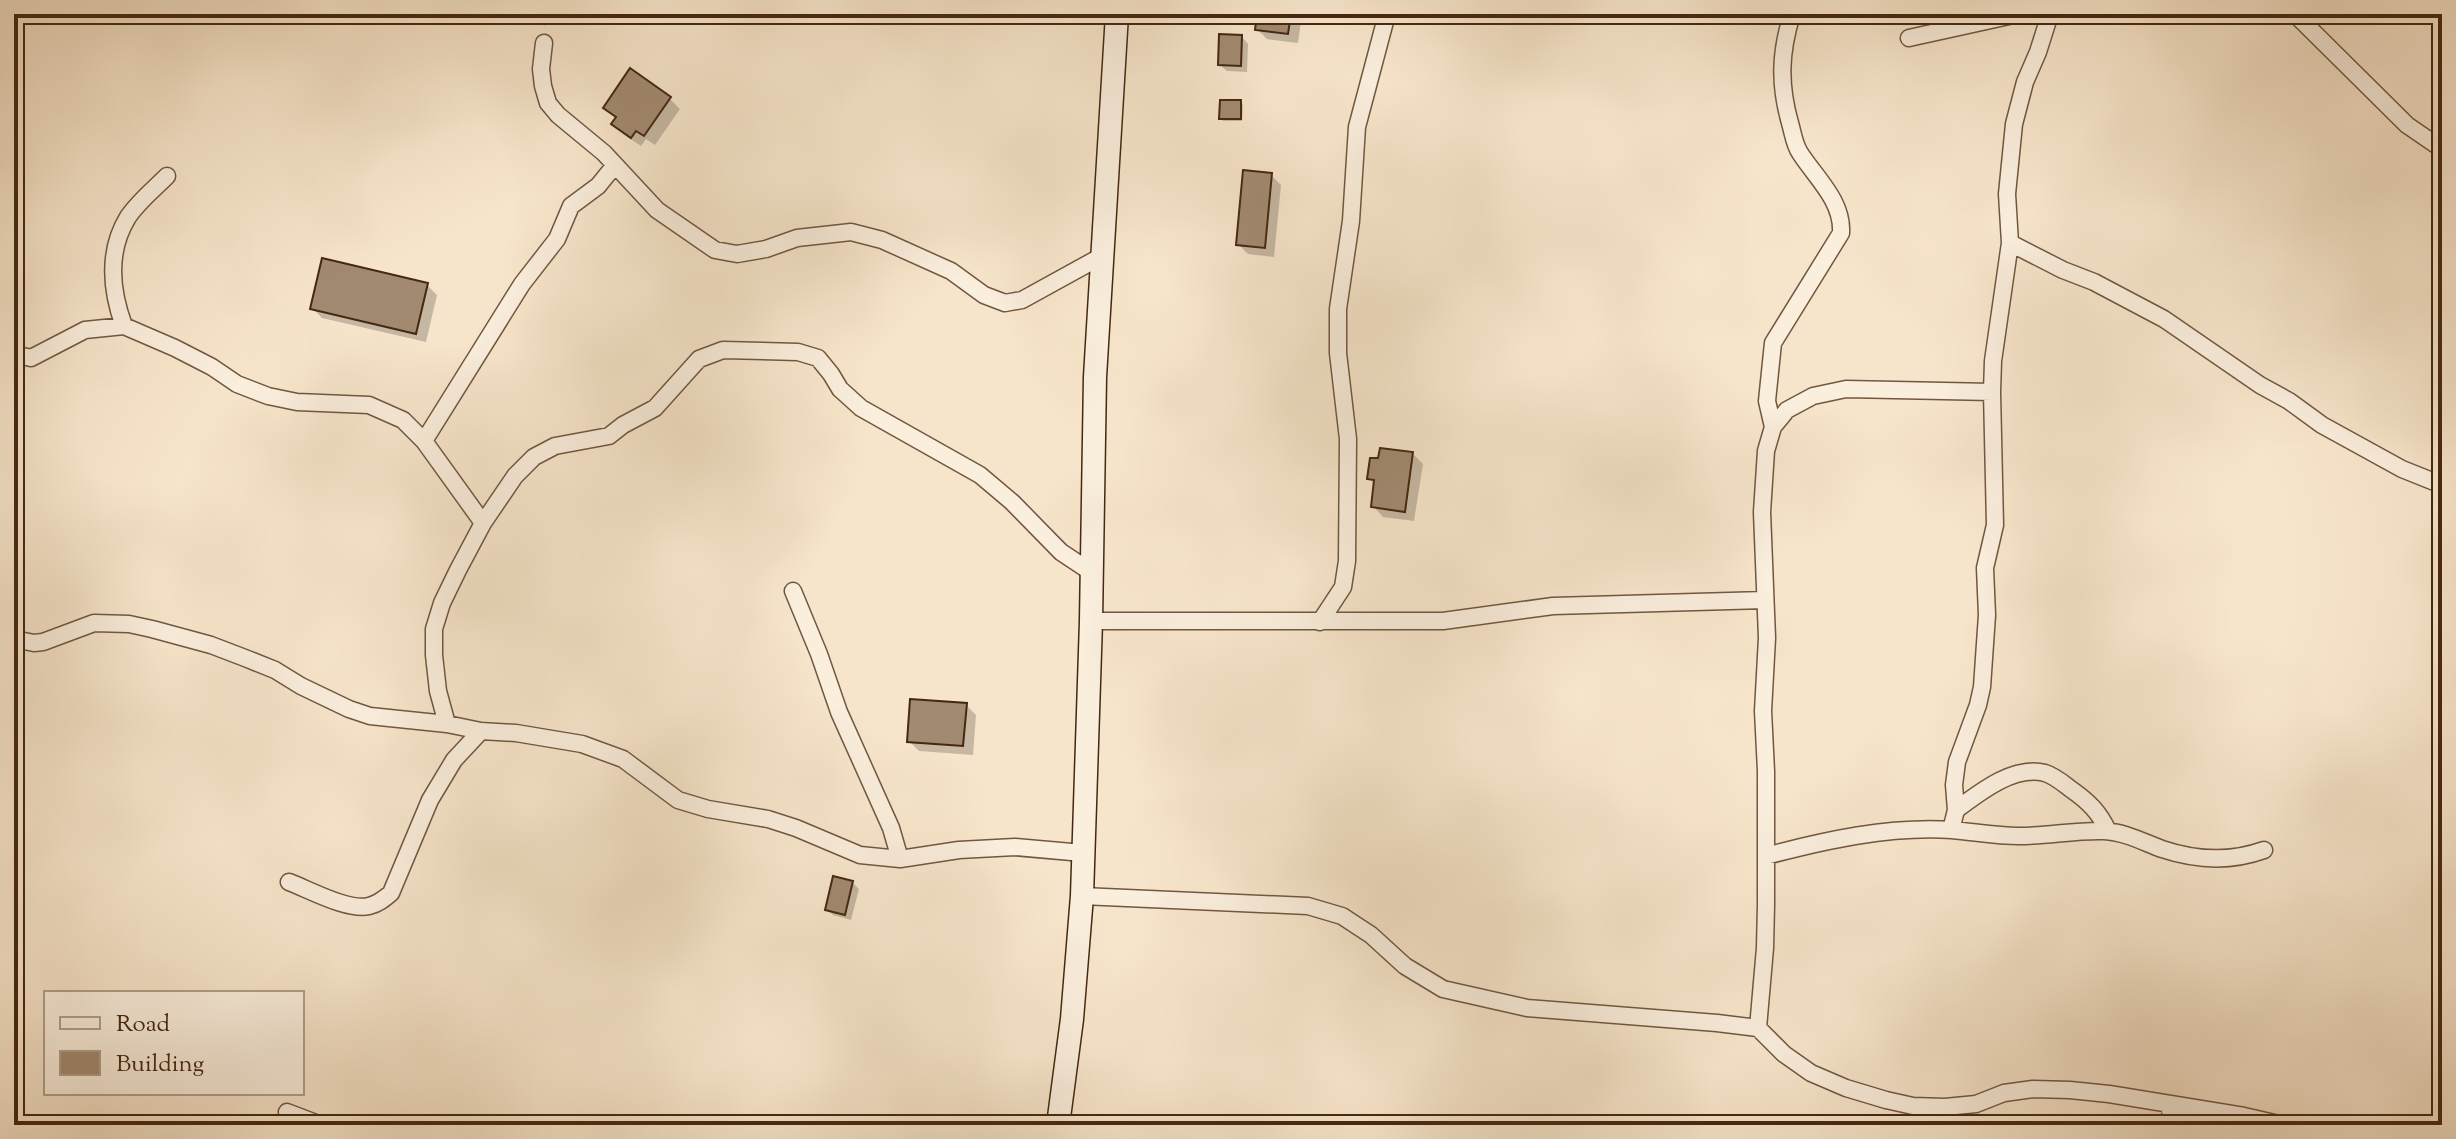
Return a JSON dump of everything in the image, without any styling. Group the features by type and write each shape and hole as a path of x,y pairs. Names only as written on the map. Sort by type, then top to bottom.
{"street":[{"path":"1058,1125 1072,1019 1082,896 1095,377 1117,14"},
{"path":"1320,622 1343,587 1347,561 1348,439 1338,353 1338,309 1351,221 1357,127 1387,14"},
{"path":"1773,427 1767,401 1773,343 1841,233 1842,221 1836,205 1797,149 1783,96 1783,43 1792,14"},
{"path":"1909,38 2018,14"},
{"path":"1951,830 1956,810 1954,785 1957,762 1982,687 1987,615 1985,568 1995,525 1993,361 2010,243 2007,194 2014,124 2025,82 2050,14"},
{"path":"2295,14 2407,125 2442,149"},
{"path":"544,43 541,69 548,103 575,131 604,153 657,210 715,250 737,254 766,249 797,238 851,232 882,240 951,271 984,295 1005,303 1022,300 1102,256"},
{"path":"424,441 522,284 557,239 571,206 598,186 615,165"},
{"path":"124,326 113,290 116,247 130,215 167,176"},
{"path":"598,186 630,182"},
{"path":"2010,243 2164,319 2322,425 2402,469 2442,485"},
{"path":"14,354 31,358 85,330 124,326 175,348 237,384 268,396 297,402 369,405 403,420 424,441 483,523"},
{"path":"447,724 438,691 434,629 442,603 483,523 515,476 534,457 555,446 609,436 655,408 699,359 723,350 798,352 818,358 840,389 861,408 980,475 1012,502 1061,552 1091,572"},
{"path":"1758,1028 1765,948 1766,856 1763,711 1767,638 1762,512 1766,451 1773,427 1787,410 1813,396 1846,389 1992,392"},
{"path":"793,591 839,712 891,828 900,859"},
{"path":"1091,621 1443,621 1553,606 1765,600"},
{"path":"14,639 34,643 94,623 129,624 211,645 275,670 301,686 370,716 582,744 623,759 678,800 708,809 768,819 860,855 900,859 959,850 1003,848 1083,853"},
{"path":"289,882 351,906 367,907 380,902 391,893 430,800 454,760 481,731"},
{"path":"1956,810 2011,776 2044,773 2061,782 2099,812 2108,831"},
{"path":"1766,856 1859,835 1951,830 2023,836 2108,831 2174,852 2225,859 2264,850"},
{"path":"1082,896 1308,906 1342,916 1371,935 1405,966 1443,989 1527,1008 1758,1028 1784,1054 1811,1073 1846,1088 1913,1106 1976,1104 2004,1093 2033,1089 2109,1094 2283,1125"},
{"path":"2168,1105 2176,1125"},
{"path":"287,1112 321,1125"}],"building":[{"path":"1257,14 1291,14 1288,34 1255,30"},
{"path":"1219,34 1242,35 1241,66 1218,65"},
{"path":"630,68 671,97 644,136 636,131 631,138 611,124 616,117 603,108"},
{"path":"1220,100 1241,100 1241,119 1219,119"},
{"path":"1243,170 1272,173 1265,248 1236,245"},
{"path":"322,258 428,283 416,334 310,309"},
{"path":"1380,448 1413,452 1405,512 1371,507 1374,480 1367,479 1370,458 1378,458"},
{"path":"910,699 967,703 963,746 907,742"},
{"path":"833,876 853,881 845,915 825,910"}]}
